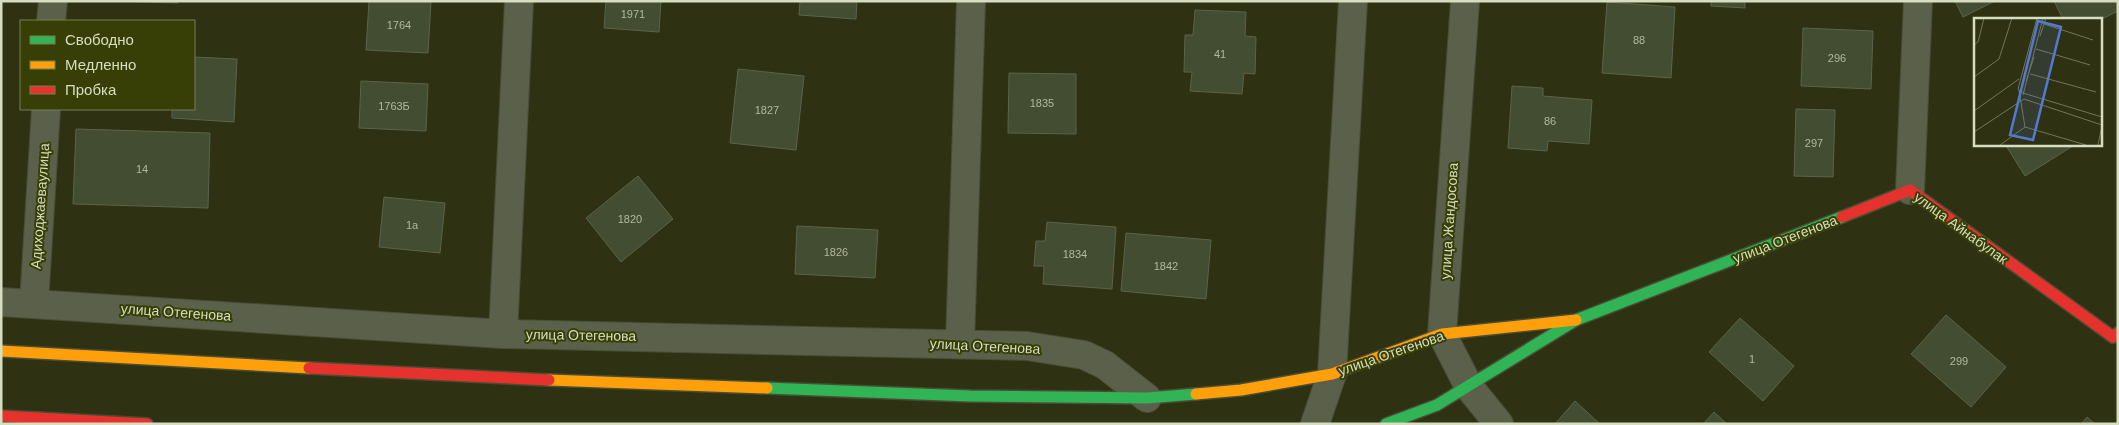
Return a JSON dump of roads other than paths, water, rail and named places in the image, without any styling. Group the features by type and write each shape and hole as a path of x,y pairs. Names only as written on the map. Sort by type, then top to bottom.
{"street":[{"path":"51,20 52,1"},
{"path":"503,334 519,1"},
{"path":"960,344 971,1"},
{"path":"1315,424 1332,374 1353,1"},
{"name":"улица Жандосова","path":"1442,334 1464,1"},
{"name":"улица Айнабулак","path":"1918,1 1910,190 2116,337"},
{"name":"Адиходжаеваулица","path":"34,303 46,110"},
{"name":"улица Отегенова","path":"1386,424 1436,405 1469,388 1576,320 1910,190"},
{"name":"улица Отегенова","path":"1,302 503,334 1027,346 1084,355 1105,365 1147,398"},
{"name":"улица Отегенова","path":"1,351 479,377 970,396 1147,398 1241,390 1332,374 1442,334 1576,320"},
{"path":"1442,334 1469,388 1499,424"},
{"path":"1,416 146,424"}]}
